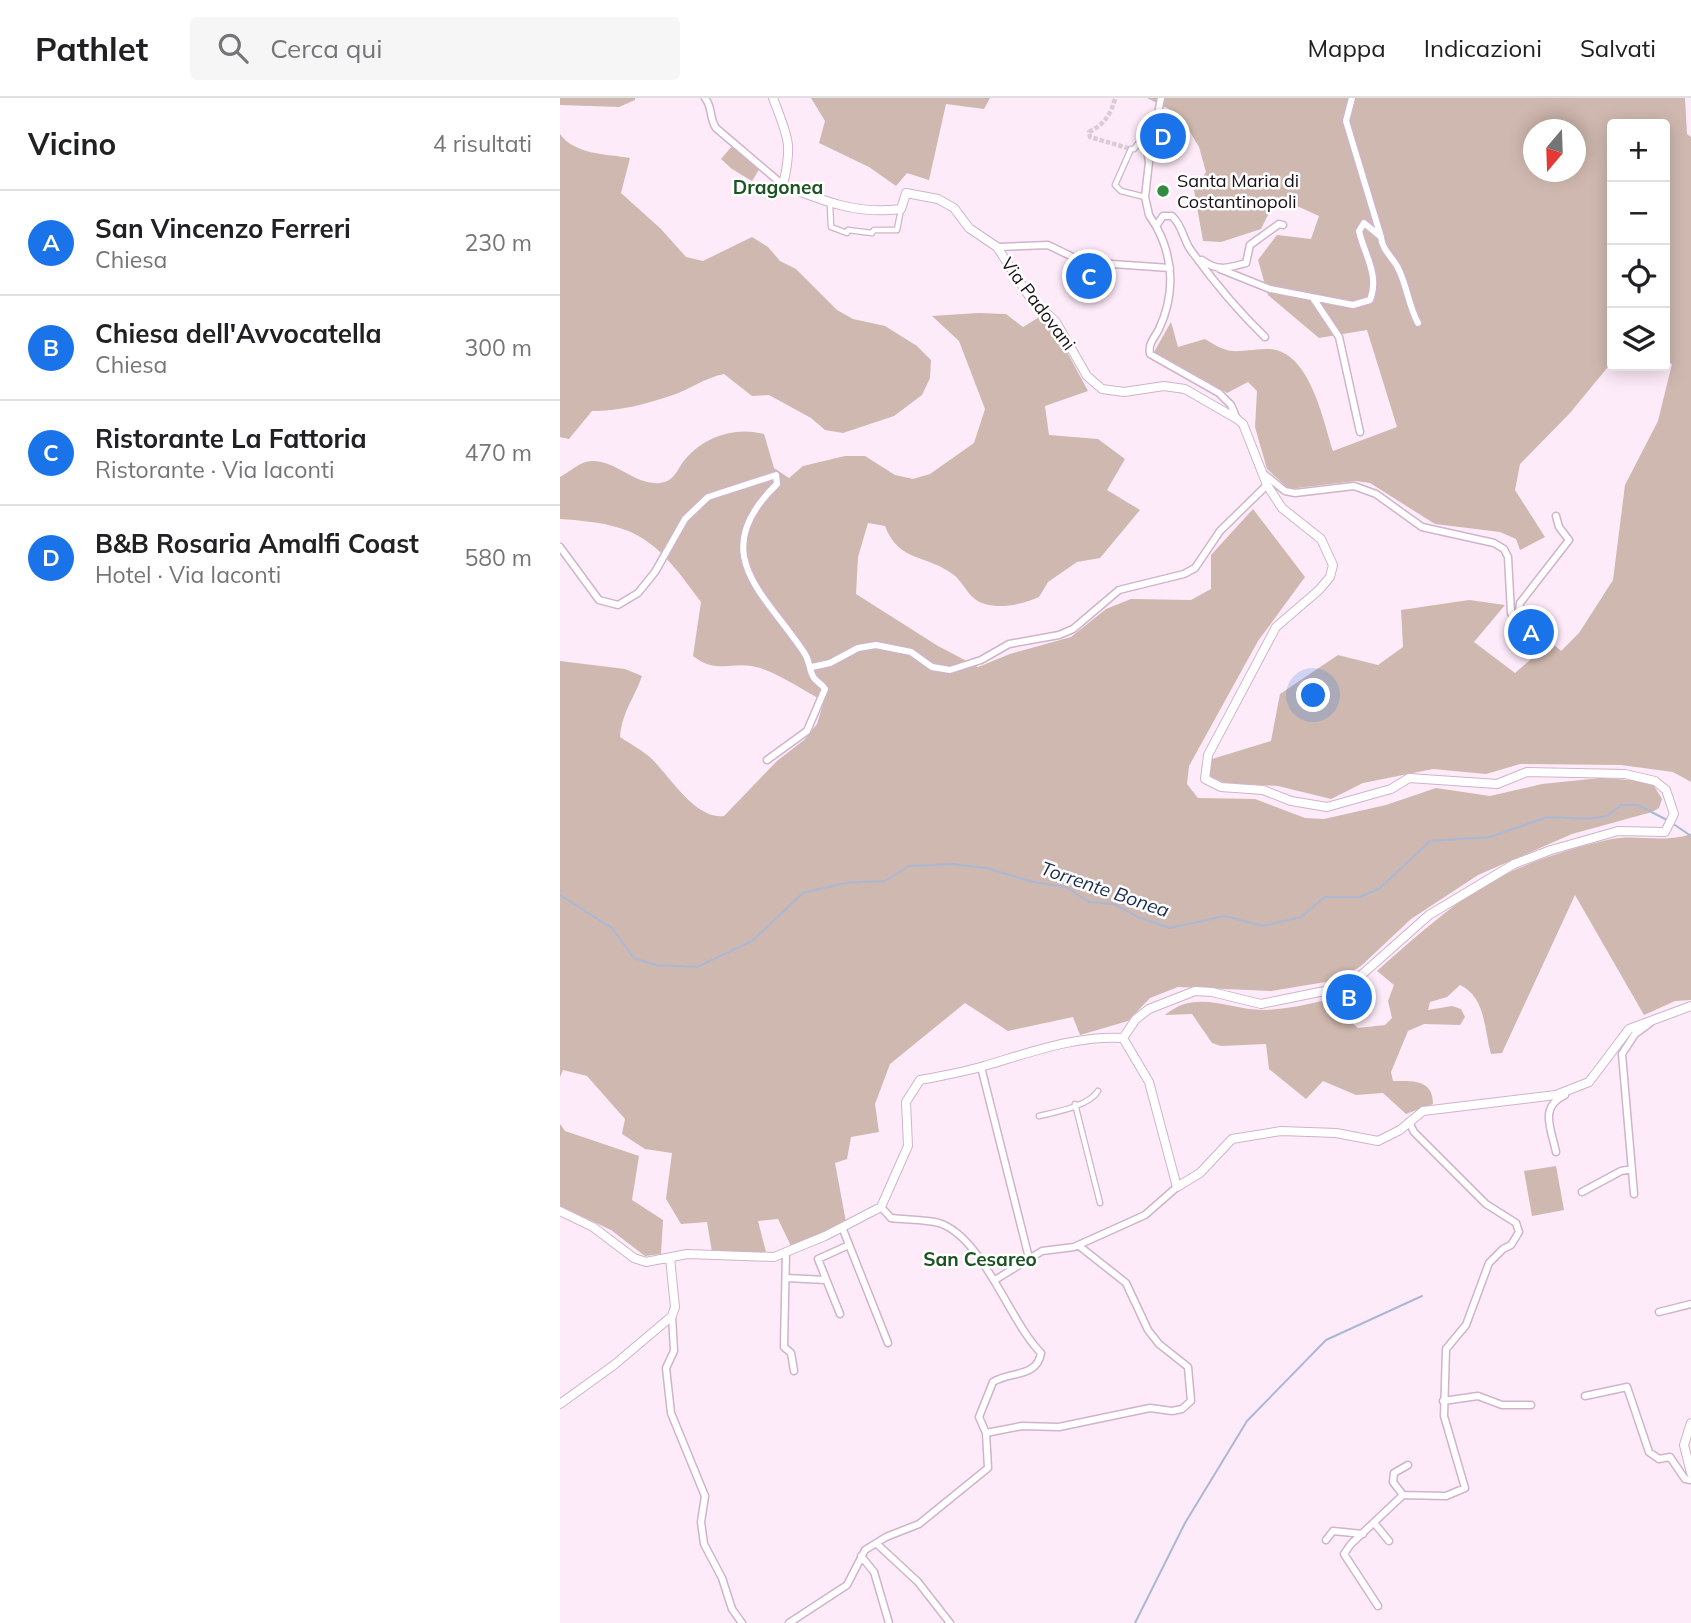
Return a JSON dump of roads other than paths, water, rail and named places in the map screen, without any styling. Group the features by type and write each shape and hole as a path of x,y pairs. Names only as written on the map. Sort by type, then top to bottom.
{"street":[{"path":"705,98 711,107 711,121 716,128 783,185 830,204 872,212 901,209"},
{"path":"773,98 791,143 790,161 783,185"},
{"path":"1123,1038 1136,1019 1149,1009 1195,991 1212,992 1261,1004 1349,986 1429,915 1514,864 1550,850 1618,831 1650,834 1667,829 1674,814 1672,802 1661,786 1642,777 1625,774 1527,772 1497,784 1409,778 1391,789 1327,807 1291,801 1264,790 1221,787 1205,779 1208,755 1276,627 1326,582 1333,565 1321,539 1282,508 1267,485 1243,424 1237,419 1231,405 1212,388 1150,354 1150,344 1159,330 1170,299 1169,255 1149,215 1145,197 1149,162 1146,144 1155,129 1161,98"},
{"path":"1353,98 1346,121 1382,245 1402,277 1408,305 1418,323"},
{"path":"1141,139 1135,149 1131,149 1115,185 1121,191 1145,197"},
{"path":"830,204 831,227 847,233 848,230 872,233 874,230 897,230 906,193 938,199 954,208 970,228 997,247 1048,246 1083,262 1170,268"},
{"path":"1156,226 1163,216 1172,216 1180,222 1183,236 1228,301 1265,337"},
{"path":"1220,269 1270,289 1353,305 1370,300 1372,270 1361,240 1360,225 1364,223 1381,237"},
{"path":"1196,256 1213,269 1246,263 1250,245 1279,224 1283,225"},
{"name":"Via Padovani","path":"997,247 1028,296 1056,322 1087,376 1102,389 1124,392 1164,386 1185,389 1237,419"},
{"path":"1313,298 1339,337 1360,432"},
{"path":"1262,472 1285,491 1294,494 1354,486 1376,494 1422,527 1481,539 1504,549 1510,573 1511,613 1518,627 1523,622 1519,612 1520,603 1569,540 1559,527 1556,516"},
{"path":"560,547 598,600 618,605 638,593 654,572 685,519 708,497 776,475 777,484 752,516 741,549 760,596 812,667 813,677 825,689 812,724 796,742 766,760"},
{"path":"812,667 830,663 858,648 876,645 911,652 932,667 950,670 981,660 1009,645 1059,635 1073,629 1119,590 1184,574 1195,568 1220,531 1267,485"},
{"path":"995,1280 1042,1251 1078,1245 1145,1215 1177,1187 1200,1173 1232,1139 1281,1131 1336,1133 1378,1141 1423,1111 1556,1095 1589,1082 1629,1029 1663,1014 1691,1006"},
{"path":"1634,1194 1622,1054 1635,1034 1663,1014"},
{"path":"560,1211 593,1227 634,1258 646,1262 687,1254 774,1256 881,1207 908,1146 906,1102 920,1080 981,1067 1040,1049 1093,1039 1123,1038"},
{"path":"1123,1038 1149,1082 1177,1187"},
{"path":"981,1067 1029,1258"},
{"path":"1556,1152 1548,1110 1552,1101 1577,1090 1576,1087"},
{"path":"1039,1116 1072,1109 1075,1104 1095,1096 1098,1091"},
{"path":"1075,1104 1100,1203"},
{"path":"1378,1606 1344,1554 1403,1495 1446,1496 1465,1488 1444,1416 1446,1349 1466,1325 1489,1263 1511,1245 1519,1232 1516,1223 1486,1204 1414,1132 1409,1122"},
{"path":"1582,1192 1621,1171 1632,1170"},
{"path":"789,1623 847,1585 861,1556 876,1543 919,1524 988,1468 986,1433 979,1417 993,1382 1030,1371 1040,1362 1041,1353 1029,1341 995,1280 961,1236 940,1223 891,1218 881,1207"},
{"path":"842,1227 888,1343"},
{"path":"840,1314 818,1259 849,1245"},
{"path":"986,1433 1022,1426 1059,1427 1150,1408 1172,1411 1182,1409 1191,1401 1188,1367 1159,1344 1148,1330 1126,1283 1078,1245"},
{"path":"786,1252 784,1347 791,1353 794,1371"},
{"path":"670,1258 675,1307 672,1315 674,1351 666,1368 671,1413 705,1496 701,1522 704,1544 722,1578 732,1609 742,1623"},
{"path":"786,1278 826,1279"},
{"path":"1659,1312 1691,1304"},
{"path":"560,1404 614,1365 672,1315"},
{"path":"1585,1396 1627,1387 1649,1452 1659,1459 1670,1457 1685,1479 1691,1480"},
{"path":"1443,1401 1478,1396 1502,1405 1531,1405"},
{"path":"1691,1423 1684,1445 1691,1473"},
{"path":"1403,1495 1393,1482 1394,1473 1408,1465"},
{"path":"1375,1524 1390,1541"},
{"path":"1326,1541 1334,1531 1363,1534"},
{"path":"876,1543 918,1582 950,1623"},
{"path":"861,1556 874,1572 889,1623"}],"waterway":[{"name":"Torrente Bonea","path":"560,895 612,928 634,958 656,965 697,967 752,941 803,893 845,883 885,881 909,866 952,864 986,868 1033,882 1066,887 1089,902 1114,904 1138,917 1170,928 1225,916 1263,926 1301,917 1325,897 1359,897 1379,889 1430,841 1490,837 1547,817 1587,819 1607,816 1621,805 1638,805 1667,820"},
{"name":"Torrente Bonea","path":"1672,823 1691,836"},
{"path":"1135,1623 1185,1523 1247,1421 1326,1340 1422,1296"}],"tunnel":[{"path":"1115,99 1106,119 1089,132 1090,137 1131,149"}],"place":[{"name":"B&B Rosaria Amalfi Coast","path":"1163,136"},
{"name":"Santa Maria di Costantinopoli","path":"1163,191"},
{"name":"Ristorante La Fattoria","path":"1089,276"},
{"name":"San Vincenzo Ferreri","path":"1531,632"},
{"name":"Chiesa dell'Avvocatella","path":"1349,997"}],"district":[{"name":"Dragonea","path":"778,187"},
{"name":"San Cesareo","path":"980,1259"}]}
